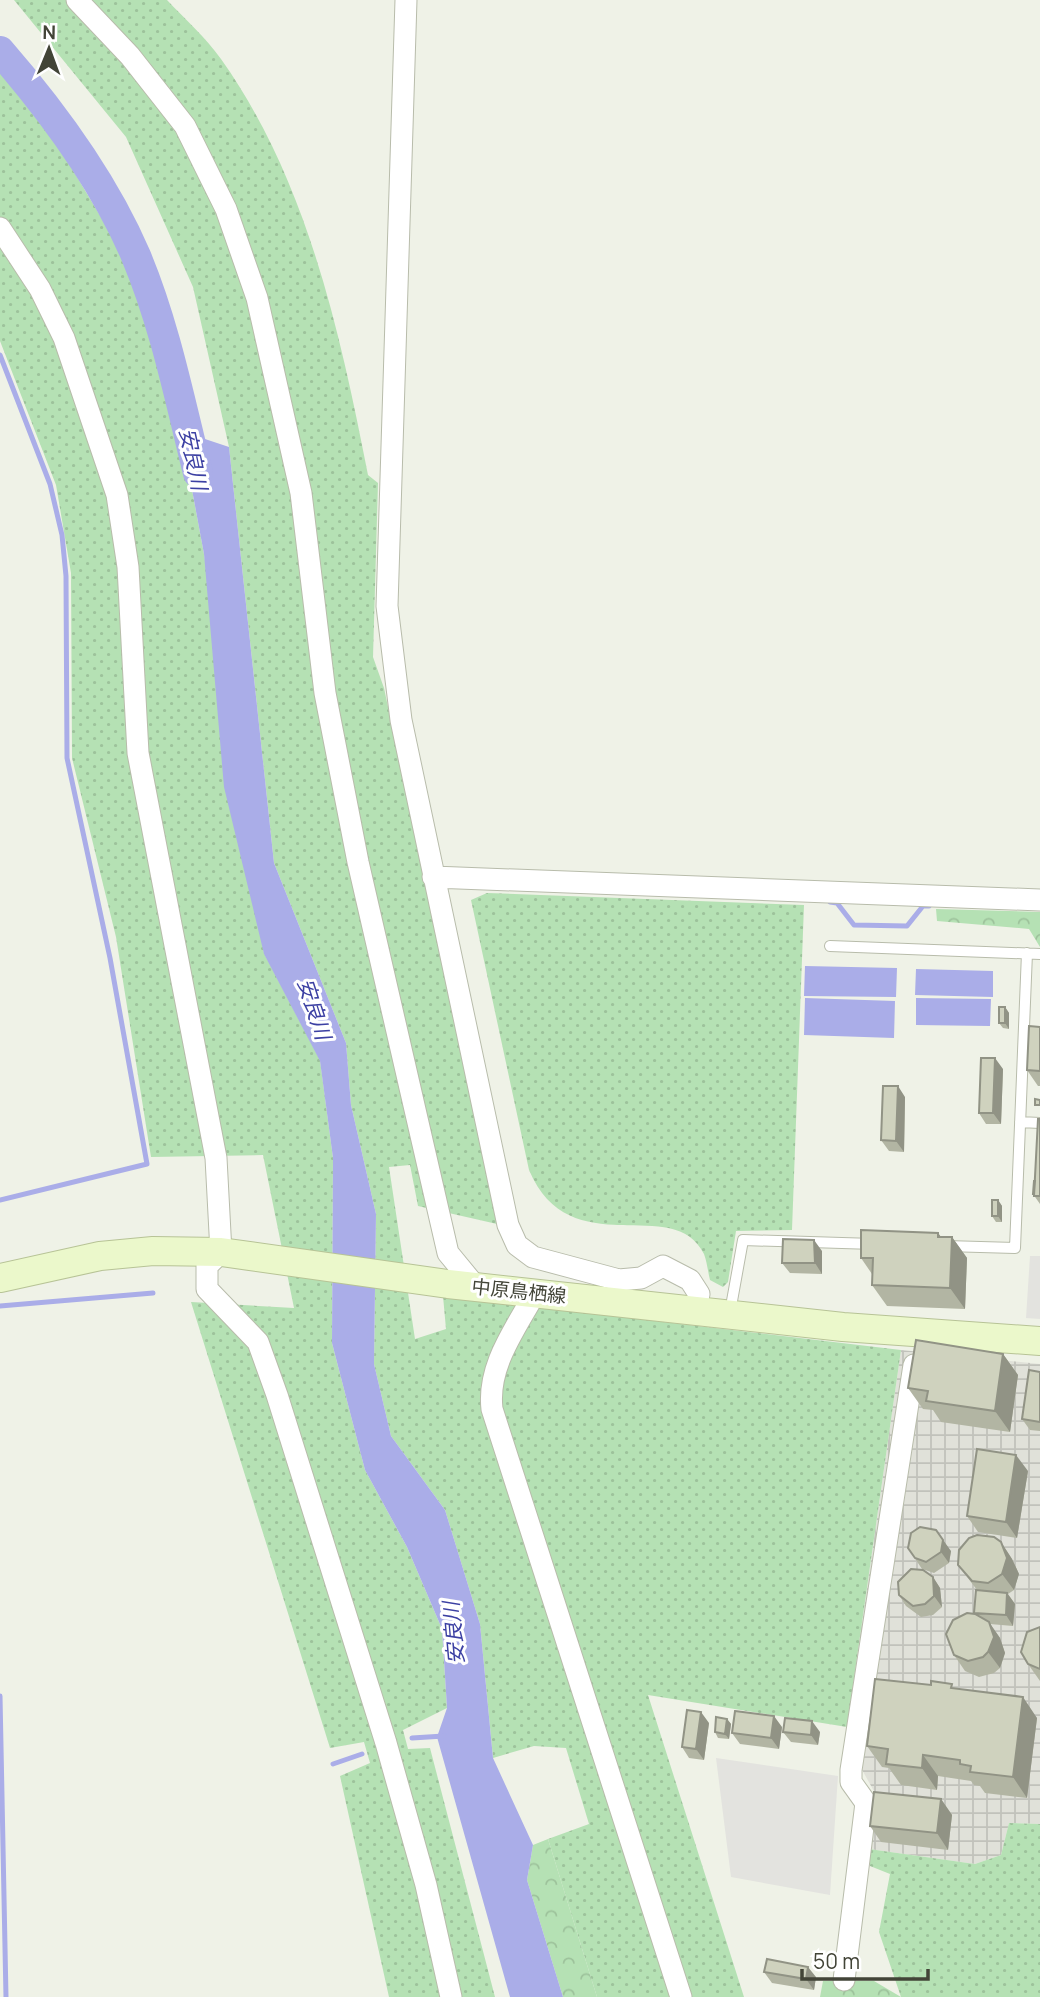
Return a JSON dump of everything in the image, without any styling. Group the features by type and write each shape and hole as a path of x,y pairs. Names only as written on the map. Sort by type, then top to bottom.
{"main road":[{"name":"中原鳥栖線","path":"0,1278 100,1256 153,1251 230,1254 448,1284 844,1327 1040,1341"}],"street":[{"path":"77,0 130,56 185,126 221,198 243,253 263,321 301,493 325,693 358,862 448,1253 477,1287"},
{"path":"406,0 387,606 401,720 508,1225 517,1245 533,1257 619,1280 640,1278 663,1266 690,1280 699,1294 696,1310"},
{"path":"0,228 40,289 64,338 117,495 128,567 138,753 216,1158 230,1254 207,1266 206,1289 258,1342 277,1395 386,1743 426,1885 451,1997"},
{"path":"433,877 1040,900"},
{"path":"535,1293 497,1363 490,1389 492,1409 681,1997"},
{"path":"844,1980 866,1803 851,1782 851,1770 919,1331"}],"lane":[{"path":"830,946 1040,954"},
{"path":"933,1246 1015,1248 1027,953"},
{"path":"1020,1122 1040,1122"},
{"path":"730,1314 743,1240 893,1244"}],"shaded area":[{"path":"1030,1256 1040,1256 1040,1319 1026,1318"},
{"path":"901,1350 1040,1364 1040,1824 1009,1823 1001,1855 975,1864 869,1849 875,1793 861,1768 868,1733 847,1727"},
{"path":"716,1758 838,1776 830,1895 731,1877"}],"green space":[{"path":"14,0 167,0 215,51 251,106 298,206 332,312 368,475 378,483 373,657 384,688 497,1224 418,1206 410,1165 389,1167 415,1339 446,1329 443,1296 901,1350 847,1727 648,1695 744,1997 597,1997 548,1839 589,1824 566,1748 534,1746 493,1758 480,1624 445,1510 391,1436 374,1364 376,1214 351,1105 346,1043 274,863 229,447 193,287 126,137"},
{"path":"0,69 26,92 134,272 181,431 204,554 264,953 320,1060 333,1158 332,1343 365,1470 407,1547 442,1629 447,1708 403,1730 408,1749 430,1748 495,1997 389,1997 340,1776 370,1763 364,1742 330,1748 191,1302 294,1308 263,1155 151,1157 116,937 72,758 71,573 56,485 0,341"},
{"path":"487,893 804,905 792,1230 736,1231 728,1282 723,1287 710,1280 704,1254 690,1237 670,1228 594,1223 569,1215 547,1199 529,1170 471,900"},
{"path":"936,909 1040,912 1040,947 1029,929 937,921"},
{"path":"1009,1823 1040,1824 1040,1997 901,1997 879,1932 890,1874 870,1866 869,1849 975,1864 1001,1855"},
{"path":"548,1839 597,1997 563,1997 527,1880 533,1845"},
{"path":"823,1981 874,1981 901,1997 820,1997"}],"water":[{"path":"181,431 229,447 274,863 346,1043 351,1105 376,1214 374,1364 391,1436 445,1510 480,1624 493,1758 533,1845 527,1880 563,1997 510,1997 437,1737 447,1708 442,1629 407,1547 365,1470 332,1343 333,1158 320,1061 264,954 224,787 204,554"},
{"path":"805,966 897,968 896,997 804,996"},
{"path":"916,969 993,971 993,997 915,995"},
{"path":"805,998 895,1001 894,1038 804,1035"},
{"path":"916,998 991,999 990,1026 916,1025"}],"building":[{"path":"999,1007 1005,1007 1005,1023 999,1023"},
{"path":"1029,1026 1040,1027 1040,1071 1027,1070"},
{"path":"981,1058 995,1058 993,1113 979,1113"},
{"path":"883,1086 898,1086 896,1141 881,1140"},
{"path":"1038,1119 1040,1196 1034,1196"},
{"path":"992,1200 998,1200 998,1216 992,1216"},
{"path":"861,1230 938,1233 938,1237 952,1237 950,1288 872,1285 873,1258 861,1258"},
{"path":"783,1239 814,1240 815,1263 782,1263"},
{"path":"916,1340 1003,1354 995,1411 926,1401 928,1391 908,1388"},
{"path":"1029,1370 1040,1372 1040,1422 1022,1419"},
{"path":"977,1449 1016,1455 1006,1522 967,1516"},
{"path":"920,1527 936,1530 943,1540 941,1552 926,1562 915,1558 908,1548 911,1533"},
{"path":"977,1535 994,1537 1001,1542 1007,1558 1002,1574 988,1583 972,1581 958,1565 959,1550 969,1538"},
{"path":"911,1569 923,1570 933,1577 934,1596 925,1604 913,1606 899,1595 898,1582"},
{"path":"976,1590 1007,1593 1006,1615 974,1613"},
{"path":"967,1613 975,1614 989,1622 994,1637 983,1657 968,1661 954,1655 946,1634 953,1620"},
{"path":"1040,1627 1040,1669 1028,1664 1021,1652 1027,1632"},
{"path":"875,1679 931,1685 931,1681 952,1684 951,1688 1023,1697 1013,1777 970,1772 971,1766 960,1764 960,1760 923,1755 922,1768 886,1764 888,1749 867,1746"},
{"path":"687,1710 701,1712 696,1749 682,1747"},
{"path":"735,1711 774,1716 771,1738 732,1733"},
{"path":"716,1717 727,1719 725,1734 715,1732"},
{"path":"785,1718 812,1721 811,1735 783,1732"},
{"path":"874,1792 941,1799 937,1833 870,1826"},
{"path":"767,1959 808,1967 806,1979 764,1972"}],"waterway":[{"name":"安良川","path":"0,51 76,148 123,228 155,309 198,473"},
{"path":"0,355 50,484 62,535 66,576 67,758 110,958 147,1164 0,1200"},
{"path":"830,902 837,903 854,925 907,926 923,906 929,906"},
{"path":"0,1306 153,1293"},
{"path":"0,1696 6,1997"},
{"path":"412,1738 444,1736"},
{"path":"333,1764 362,1754"}]}
